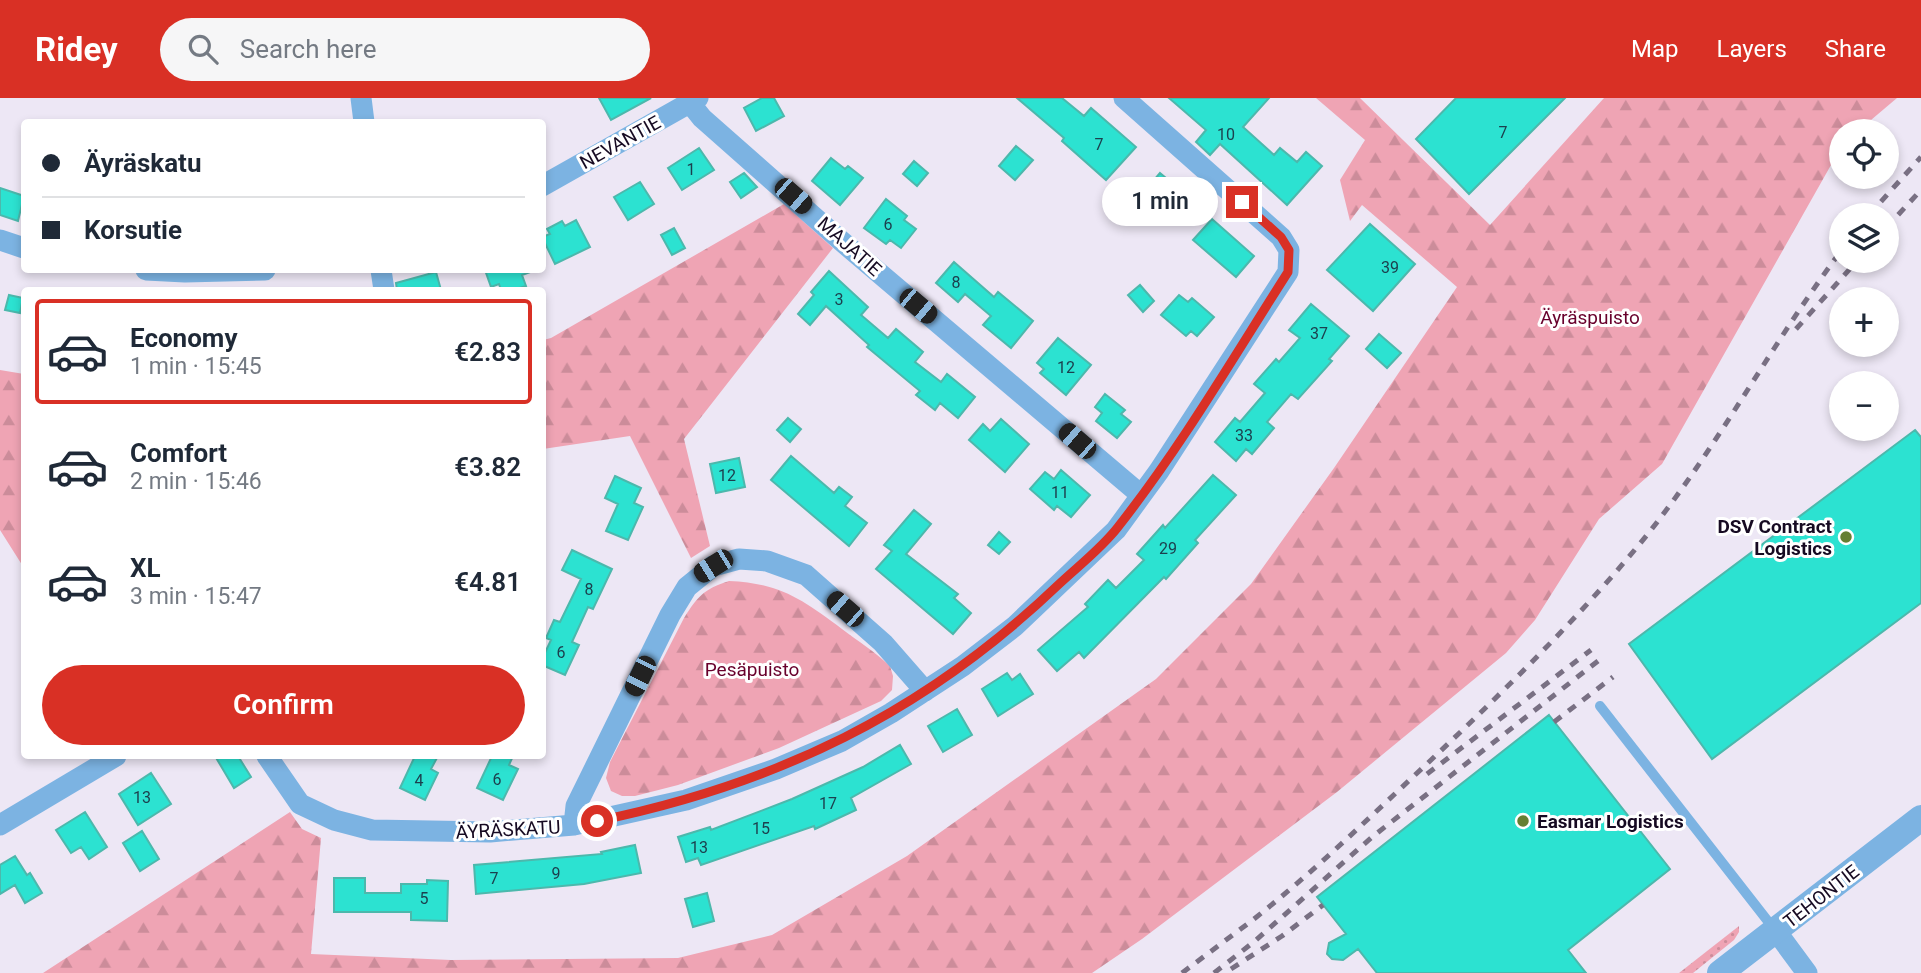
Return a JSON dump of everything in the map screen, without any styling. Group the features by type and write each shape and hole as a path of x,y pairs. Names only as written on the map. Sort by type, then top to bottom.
{"street":[{"path":"361,98 364,119"},
{"name":"ÄYRÄSKATU","path":"269,759 300,803 334,820 372,830 490,832 574,825 686,800 776,769 842,741 963,666 1014,626 1116,530 1159,471 1288,272 1289,250 1281,237 1124,98"},
{"name":"NEVANTIE","path":"546,184 694,100"},
{"name":"MAJATIE","path":"694,100 702,118 839,239 1141,495"},
{"path":"0,240 21,246"},
{"path":"574,825 576,806 670,615 687,587 713,566 739,559 767,561 806,575 883,643 925,691"},
{"path":"0,824 111,759"},
{"name":"TEHONTIE","path":"1720,973 1921,818"},
{"path":"1776,931 1807,973"}],"lane":[{"path":"1600,706 1776,931"}],"green space":[{"name":"Äyräspuisto","path":"1316,98 1360,98 1490,225 1604,98 1897,98 1872,119 1829,119 1829,169 1662,464 1599,519 1535,620 1506,653 1337,792 1142,939 1092,973 43,973 290,812 302,829 321,838 311,954 451,960 678,958 772,935 907,856 1156,679 1251,584 1457,287 1362,205 1350,221 1340,180 1365,140"},
{"path":"784,204 833,248 684,439 710,546 691,558 630,436 546,449 546,339"},
{"path":"0,370 21,374 21,563 0,530"},
{"name":"Pesäpuisto","path":"729,581 777,589 815,610 890,666 893,676 892,690 881,701 779,748 678,785 635,796 622,796 611,791 606,778 610,762 684,618 702,594"},
{"path":"1739,926 1734,940 1693,973 1679,973"}],"building":[{"path":"599,98 651,98 611,120"},
{"path":"762,98 774,98 784,116 756,131 744,108"},
{"path":"1017,98 1062,98 1084,116 1091,108 1136,147 1106,180 1062,141 1064,138"},
{"path":"1169,98 1269,98 1243,127 1274,155 1280,148 1297,162 1306,152 1322,166 1287,205 1220,144 1210,155 1196,142 1206,130"},
{"path":"1456,98 1565,98 1469,194 1416,139"},
{"path":"1016,146 1033,160 1015,180 999,166"},
{"path":"699,148 714,170 682,190 668,168"},
{"path":"831,158 845,169 848,166 863,178 840,205 812,181"},
{"path":"914,161 928,173 917,186 903,174"},
{"path":"744,173 757,187 741,198 730,182"},
{"path":"1160,173 1185,194 1169,214 1154,202 1142,215 1127,202 1144,182 1149,186"},
{"path":"640,182 654,204 628,220 614,197"},
{"path":"0,188 21,195 18,221 0,215"},
{"path":"886,199 907,216 904,220 916,229 901,248 890,240 886,244 864,228"},
{"path":"1212,219 1254,256 1236,277 1193,240"},
{"path":"576,220 590,247 555,264 546,245 546,236 550,234 547,229 562,221 565,226"},
{"path":"1370,224 1415,264 1373,311 1327,270"},
{"path":"674,228 685,248 672,255 661,235"},
{"path":"954,262 994,297 998,292 1033,321 1011,348 983,325 991,316 965,294 958,302 936,283"},
{"path":"829,271 868,307 861,315 888,338 896,329 923,352 915,362 941,382 947,374 975,397 958,418 940,403 935,410 916,395 920,391 867,347 869,345 826,306 810,325 798,314 814,295 811,292"},
{"path":"436,273 440,287 397,287 396,283"},
{"path":"486,273 528,273 522,275 526,286 500,287 499,284 491,287"},
{"path":"1140,285 1154,301 1143,312 1128,295"},
{"path":"9,295 21,298 20,313 5,310"},
{"path":"1179,295 1188,302 1192,298 1214,317 1197,336 1191,331 1186,336 1161,315"},
{"path":"1311,304 1349,336 1329,359 1332,361 1298,399 1291,394 1267,422 1274,428 1252,454 1246,449 1236,461 1215,442 1235,418 1240,422 1265,393 1254,384 1276,359 1279,362 1300,338 1289,330"},
{"path":"1379,334 1401,353 1387,368 1366,349"},
{"path":"1058,338 1091,365 1066,395 1040,373 1044,369 1037,363"},
{"path":"1105,394 1125,410 1121,414 1131,422 1117,438 1096,421 1102,413 1095,407"},
{"path":"788,418 801,429 790,442 777,430"},
{"path":"1001,419 1029,444 1005,472 969,440 983,424 990,431"},
{"name":"DSV Contract Logistics","path":"1915,430 1921,437 1921,603 1712,759 1629,644"},
{"path":"791,456 834,493 839,487 852,497 845,506 867,523 849,546 771,480"},
{"path":"739,458 745,487 716,493 710,464"},
{"path":"1061,470 1090,495 1071,517 1057,506 1054,510 1030,489 1045,472 1054,479"},
{"path":"1213,475 1236,495 1195,540 1198,543 1166,579 1164,577 1084,658 1079,652 1057,671 1038,650 1088,607 1085,604 1108,580 1116,588 1144,560 1137,554 1163,525 1165,528"},
{"path":"615,476 641,488 634,503 643,507 628,540 606,531 618,504 605,498"},
{"path":"914,510 931,524 906,554 958,594 954,598 971,613 953,634 876,569 892,551 884,545"},
{"path":"999,532 1010,542 999,554 988,545"},
{"path":"572,550 612,569 593,609 588,607 572,642 579,645 565,675 546,667 546,651 551,640 546,638 554,620 560,622 581,579 562,570"},
{"path":"1007,673 1012,680 1020,674 1033,694 998,716 982,689"},
{"path":"957,709 972,735 943,752 928,726"},
{"name":"Easmar Logistics","path":"1549,715 1670,869 1568,950 1586,973 1377,973 1358,949 1343,960 1332,959 1327,954 1329,943 1346,934 1317,897"},
{"path":"900,745 911,764 851,798 856,810 815,829 814,826 701,865 698,858 686,862 678,837 710,827 711,830 792,799 863,767"},
{"path":"217,759 240,759 251,777 234,788"},
{"path":"414,759 436,759 431,769 438,773 425,800 400,788"},
{"path":"491,759 512,759 509,765 518,769 503,800 477,788"},
{"path":"151,773 171,804 138,825 119,794"},
{"path":"85,812 107,847 89,859 81,847 71,853 56,830"},
{"path":"142,831 159,859 140,871 123,843"},
{"path":"635,845 641,873 584,884 476,894 474,865 602,854 601,852"},
{"path":"15,856 42,893 25,903 15,885 0,894 0,865"},
{"path":"334,878 365,878 365,893 401,893 401,884 427,884 427,880 448,881 447,921 411,920 411,912 334,912"},
{"path":"707,893 714,921 693,927 685,899"}],"railway":[{"path":"1880,203 1921,157"},
{"path":"1899,214 1921,190"},
{"path":"1182,973 1254,919 1344,841 1488,706 1596,594 1647,535 1698,466 1829,268"},
{"path":"1796,329 1846,273"},
{"path":"1427,774 1591,650"},
{"path":"1214,973 1255,941 1372,837 1598,661"},
{"path":"1554,722 1613,677"},
{"path":"1231,969 1323,905"}],"place":[{"name":"DSV Contract Logistics","path":"1846,537"},
{"name":"Easmar Logistics","path":"1523,821"}],"route":[{"path":"597,821 686,800 776,769 842,741 963,666 1014,626 1116,530 1159,471 1288,272 1289,250 1281,237 1242,202"}]}
